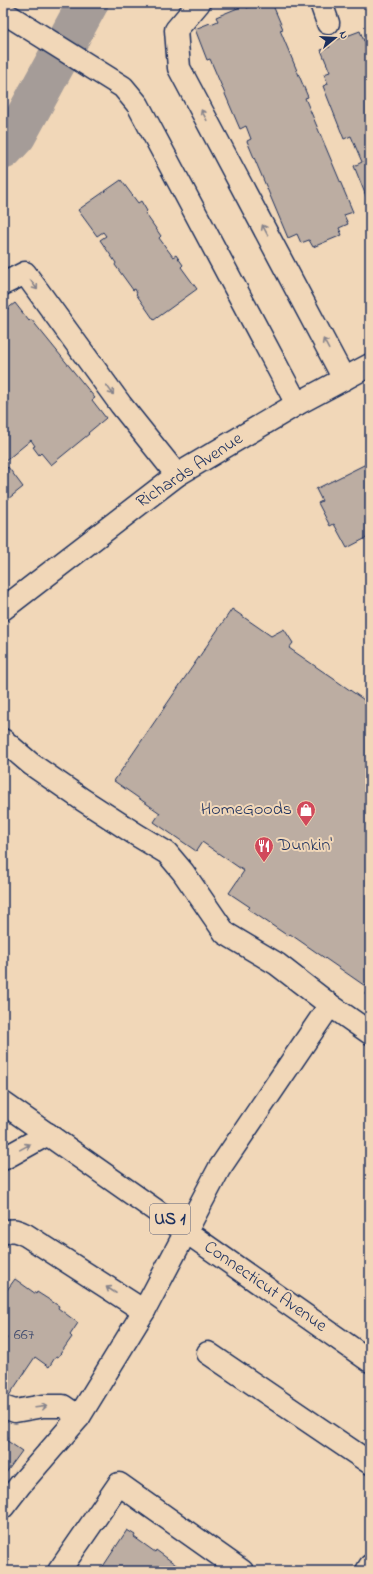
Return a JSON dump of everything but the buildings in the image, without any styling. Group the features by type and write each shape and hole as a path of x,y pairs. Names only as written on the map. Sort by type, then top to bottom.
{"street":[{"path":"199,3 176,30 179,68 344,379"},
{"path":"3,12 122,87 138,105 297,404"},
{"path":"3,284 25,273 121,405 176,475"},
{"name":"Richards Avenue","path":"3,609 176,475 297,404 370,365"},
{"path":"3,740 31,764 83,800 167,853 183,872 226,933 277,964 330,1005 370,1033"},
{"path":"3,1507 20,1485 79,1417 144,1311 219,1169 330,1005"},
{"name":"Connecticut Avenue","path":"3,1104 187,1231 370,1361"},
{"path":"3,1159 48,1134"},
{"path":"3,1233 9,1230 15,1230 26,1235 144,1311"},
{"path":"208,1353 370,1463"},
{"path":"3,1407 15,1411 43,1406 63,1406 79,1417"},
{"path":"59,1571 119,1484 242,1571"},
{"path":"367,1571 370,1566"}],"waterway":[{"path":"3,149 16,135 88,3"}],"place":[{"name":"HomeGoods","path":"306,827"},
{"name":"Dunkin'","path":"264,863"}]}
